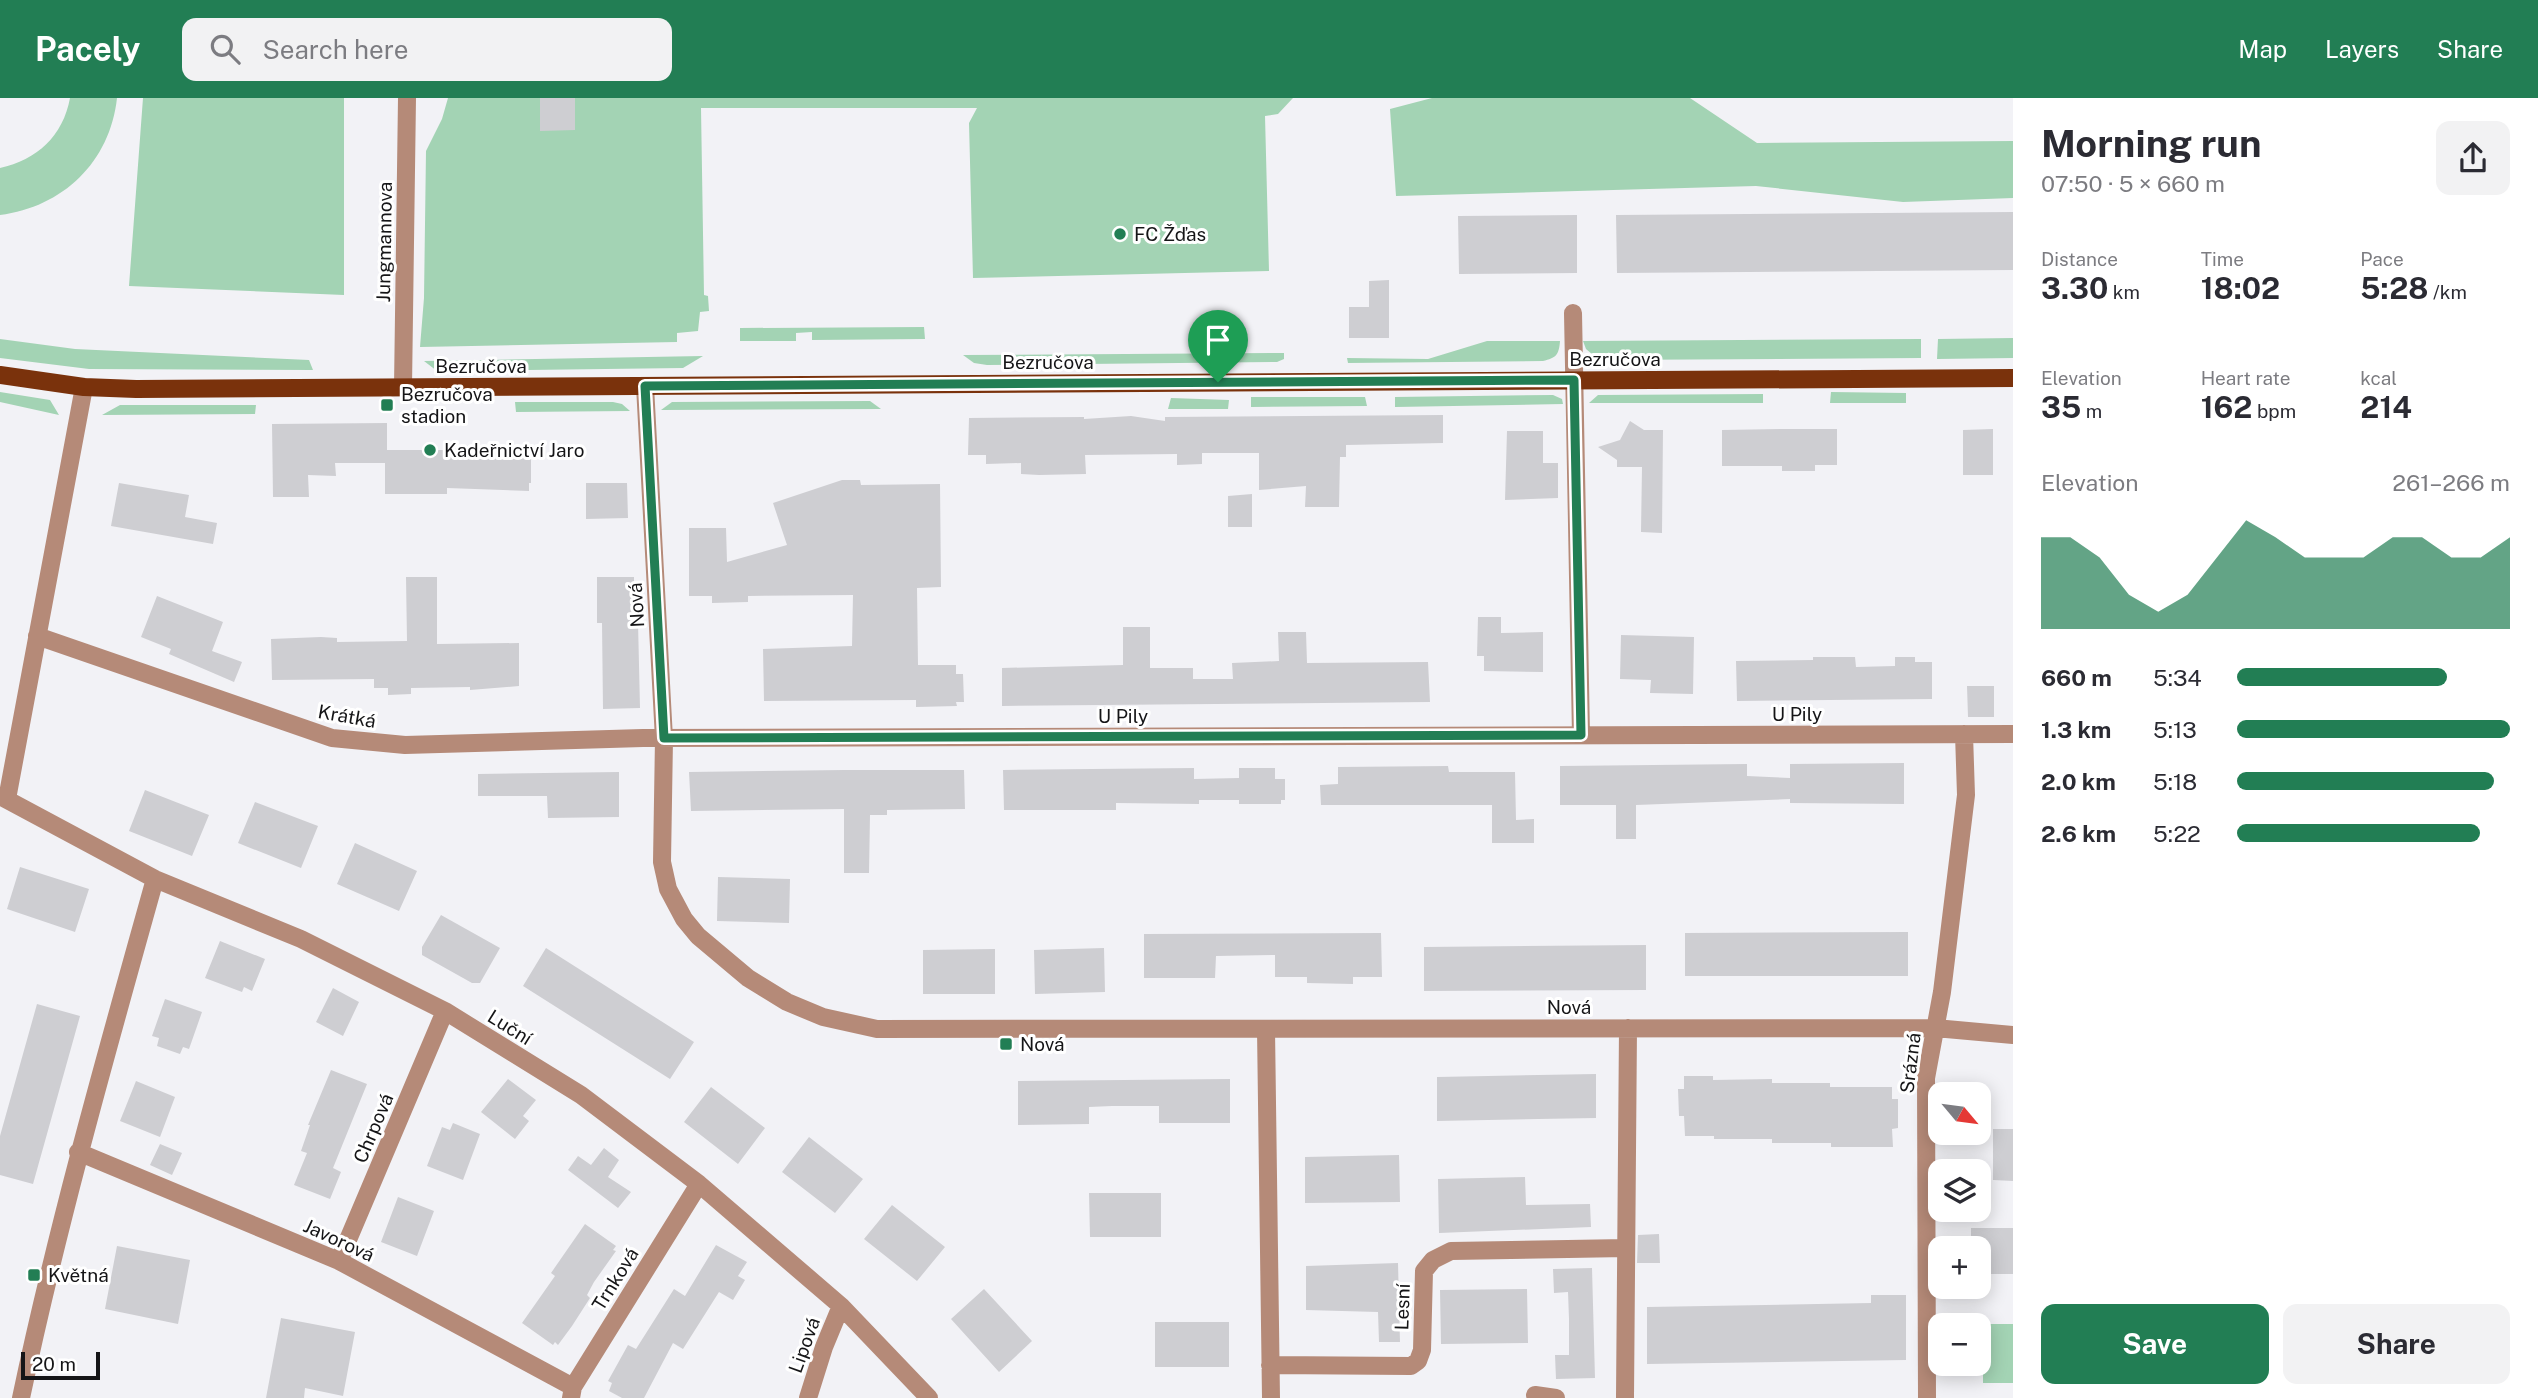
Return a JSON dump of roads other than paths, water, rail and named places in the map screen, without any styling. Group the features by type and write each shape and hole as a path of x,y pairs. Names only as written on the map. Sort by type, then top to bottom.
{"main road":[{"path":"0,375 84,387"},
{"name":"Bezručova","path":"84,387 2013,378"}],"street":[{"name":"Jungmannova","path":"403,387 407,98"},
{"path":"1573,313 1581,735"},
{"name":"Nová","path":"645,386 664,738 662,862 675,906 707,944 748,978 787,1002 835,1021 877,1029 1935,1028 2013,1035"},
{"path":"3,798 84,387"},
{"name":"Krátká","path":"37,636 302,729 351,742 428,745 664,738"},
{"name":"Srázná","path":"1927,1398 1926,1078 1942,992 1966,795 1964,734"},
{"name":"U Pily","path":"664,738 2013,734"},
{"name":"Luční","path":"3,798 155,879 301,939 445,1011 581,1096 699,1184 841,1306 929,1398"},
{"path":"21,1398 49,1266 155,879"},
{"name":"Chrpová","path":"339,1261 445,1011"},
{"path":"1625,1398 1628,1028"},
{"path":"1266,1029 1271,1398"},
{"name":"Javorová","path":"79,1152 339,1261 572,1392"},
{"name":"Trnková","path":"572,1392 699,1184"},
{"name":"Lesní","path":"1270,1365 1412,1366 1418,1361 1422,1350 1424,1271 1433,1260 1451,1251 1626,1248"},
{"name":"Lipová","path":"808,1398 841,1306"},
{"path":"1535,1395 1556,1398"}],"place":[{"name":"FC Žďas","path":"1120,234"},
{"name":"Bezručova stadion","path":"387,405"},
{"name":"Kadeřnictví Jaro","path":"430,450"},
{"name":"Nová","path":"1006,1044"},
{"name":"Květná","path":"34,1275"}]}
